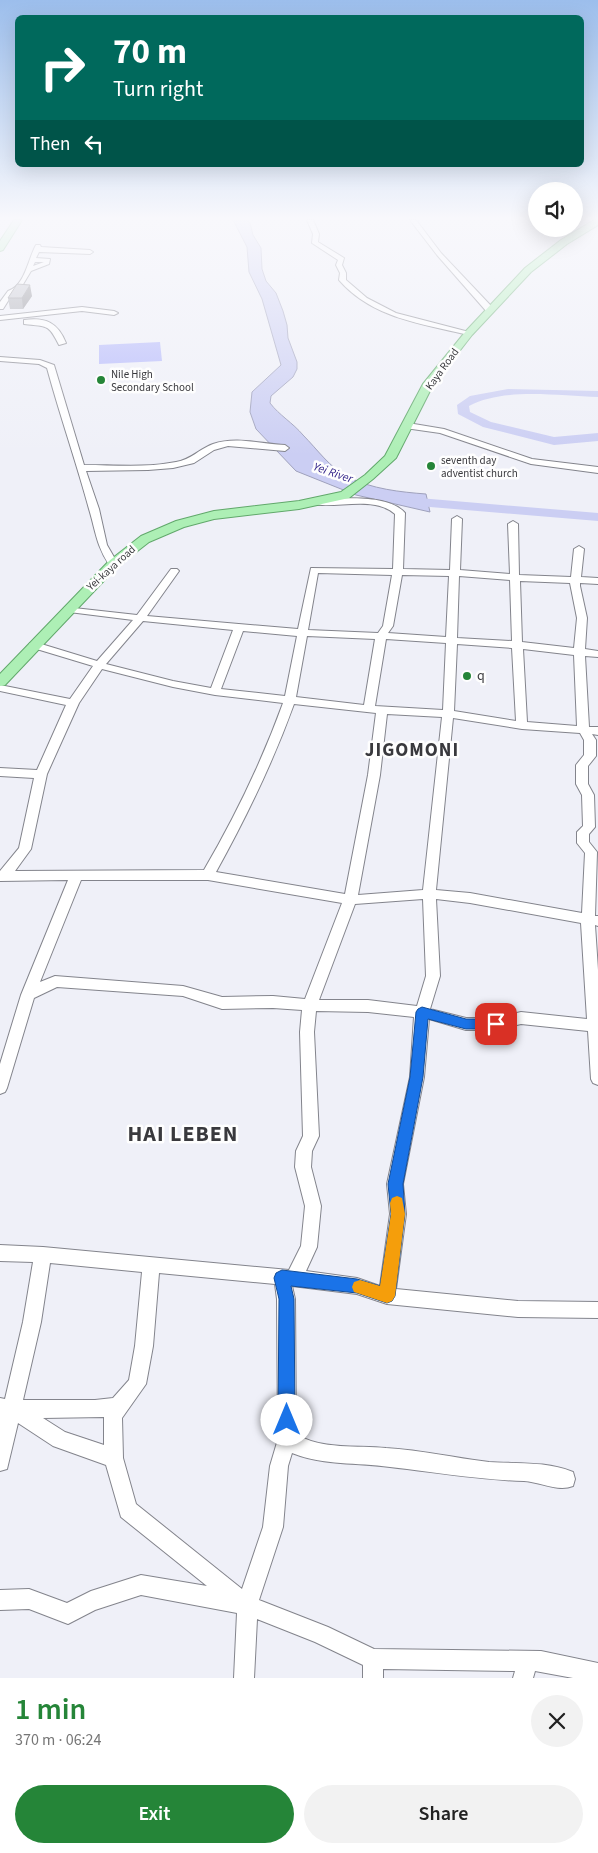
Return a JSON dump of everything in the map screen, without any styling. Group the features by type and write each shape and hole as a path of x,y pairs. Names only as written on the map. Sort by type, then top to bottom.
{"main road":[{"name":"Kaya Road","path":"344,495 369,478 390,458 428,384 469,333 501,298"},
{"name":"Yei-kaya road","path":"0,682 113,564 145,540 180,524 214,516 315,502 344,495"}],"street":[{"path":"362,298 401,317 469,333"},
{"path":"479,298 490,310"},
{"path":"0,319 82,309 114,313"},
{"path":"0,319 40,322 52,325 58,330 62,343"},
{"path":"0,358 40,362 51,367 65,420 82,468 102,545 113,564"},
{"path":"408,426 442,432 531,461 598,470"},
{"path":"82,468 165,466 186,463 197,459 220,444 261,445 285,448"},
{"path":"244,1678 247,1605 273,1527 279,1466 287,1439 286,1299 288,1278 309,1247 313,1206 303,1167 304,1151 311,1136 307,1032 310,1005 350,900 374,775 375,709 381,636 388,626 398,571 400,538 400,513 388,505 362,502 315,502"},
{"path":"387,1296 398,1214 395,1184 416,1077 422,1012 433,976 429,894 448,714 457,519"},
{"path":"513,524 522,725"},
{"path":"579,550 576,581 582,618 579,652 583,729 590,740 590,756 582,766 582,784 588,795 589,826 583,832 583,843 591,852 598,1079"},
{"path":"208,875 228,840 275,740 290,699 314,570 455,573 516,578 598,581"},
{"path":"2,876 25,849 41,774 73,703 99,665 140,618 174,571"},
{"path":"69,609 140,618 302,633 517,645 598,654"},
{"path":"215,692 239,627"},
{"path":"34,645 99,665 173,684 215,692 375,709 448,714 522,725 598,731"},
{"path":"0,688 73,703"},
{"path":"0,772 41,774"},
{"path":"2,876 208,875 350,900 429,894 470,898 593,921"},
{"path":"0,1088 28,994 76,877"},
{"path":"28,994 55,981 183,991 222,1003 273,1002 368,1006 422,1012 466,1024 496,1024 521,1018 597,1026"},
{"path":"0,1253 43,1255 288,1278 357,1286 387,1296 518,1309 598,1310"},
{"path":"0,1462 6,1408 32,1322 43,1255"},
{"path":"151,1266 144,1346 137,1384 118,1406 113,1418 114,1458 128,1510 247,1605"},
{"path":"6,1408 95,1409 118,1406"},
{"path":"6,1408 60,1439 114,1458"},
{"path":"287,1439 296,1445 321,1453 388,1457 490,1471 528,1472 566,1479"},
{"path":"0,1600 29,1599 68,1614 91,1601 141,1586 218,1598 247,1605 322,1634 373,1668 526,1669 541,1661 598,1673"}],"shaded area":[{"path":"160,342 162,361 99,364 99,345"}],"water":[{"path":"278,298 287,325 288,338 297,362 297,369 293,377 271,396 270,403 341,473 376,487 426,494 430,512 356,495 296,471 256,429 250,412 252,392 281,365 262,299"}],"waterway":[{"name":"Yei River","path":"598,394 508,393 474,399 463,405 464,414 487,425 554,441 598,437"},
{"name":"Yei River","path":"405,498 418,502 598,517"}],"slow traffic":[{"path":"360,1287 387,1296 398,1214 397,1203"}],"place":[{"name":"Nile High Secondary School","path":"101,380"},
{"name":"seventh day adventist church","path":"431,466"},
{"name":"q","path":"467,676"}],"district":[{"name":"JIGOMONI","path":"412,750"},
{"name":"HAI LEBEN","path":"183,1134"}],"route":[{"path":"287,1420 286,1299 282,1278 357,1286 387,1296 398,1214 395,1184 416,1077 422,1012 466,1024 496,1024"}]}
